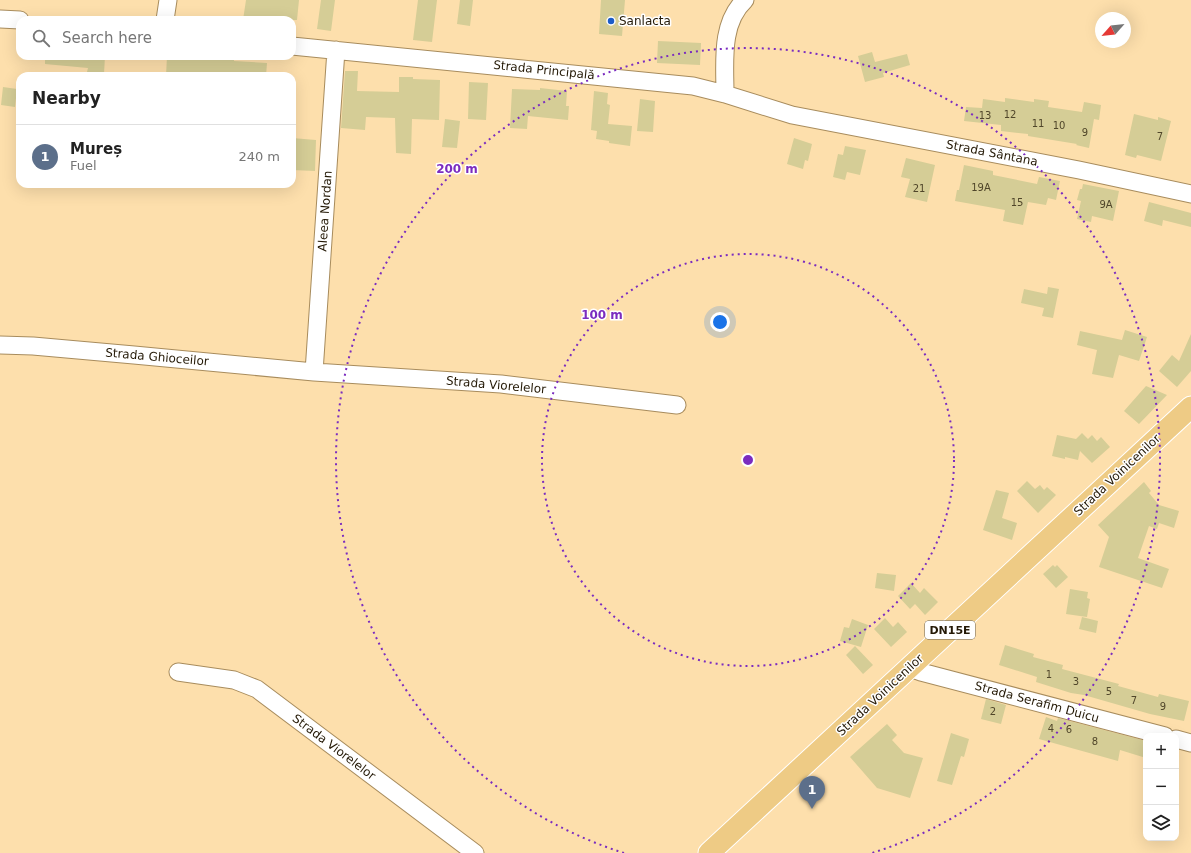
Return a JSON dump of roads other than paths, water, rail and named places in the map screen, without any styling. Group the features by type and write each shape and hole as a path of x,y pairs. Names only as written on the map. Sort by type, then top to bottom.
{"main road":[{"name":"Strada Voinicenilor","path":"709,853 1191,407"}],"street":[{"path":"166,16 168,0"},
{"path":"725,94 726,44 733,16 742,1"},
{"path":"0,19 16,20"},
{"name":"Strada Principală","path":"296,46 685,85 725,94 792,115"},
{"name":"Aleea Nordan","path":"314,372 336,50"},
{"name":"Strada Sântana","path":"792,115 1079,170 1191,194"},
{"name":"Strada Ghioceilor","path":"0,345 33,346 314,372"},
{"name":"Strada Viorelelor","path":"314,372 501,384 677,405"},
{"name":"Strada Serafim Duicu","path":"910,668 1154,733"},
{"name":"Strada Viorelelor","path":"178,672 234,680 258,689 475,853"},
{"path":"1179,740 1191,743"}],"place":[{"name":"Sanlacta","path":"611,21"},
{"name":"Mureș","path":"812,809"}]}
